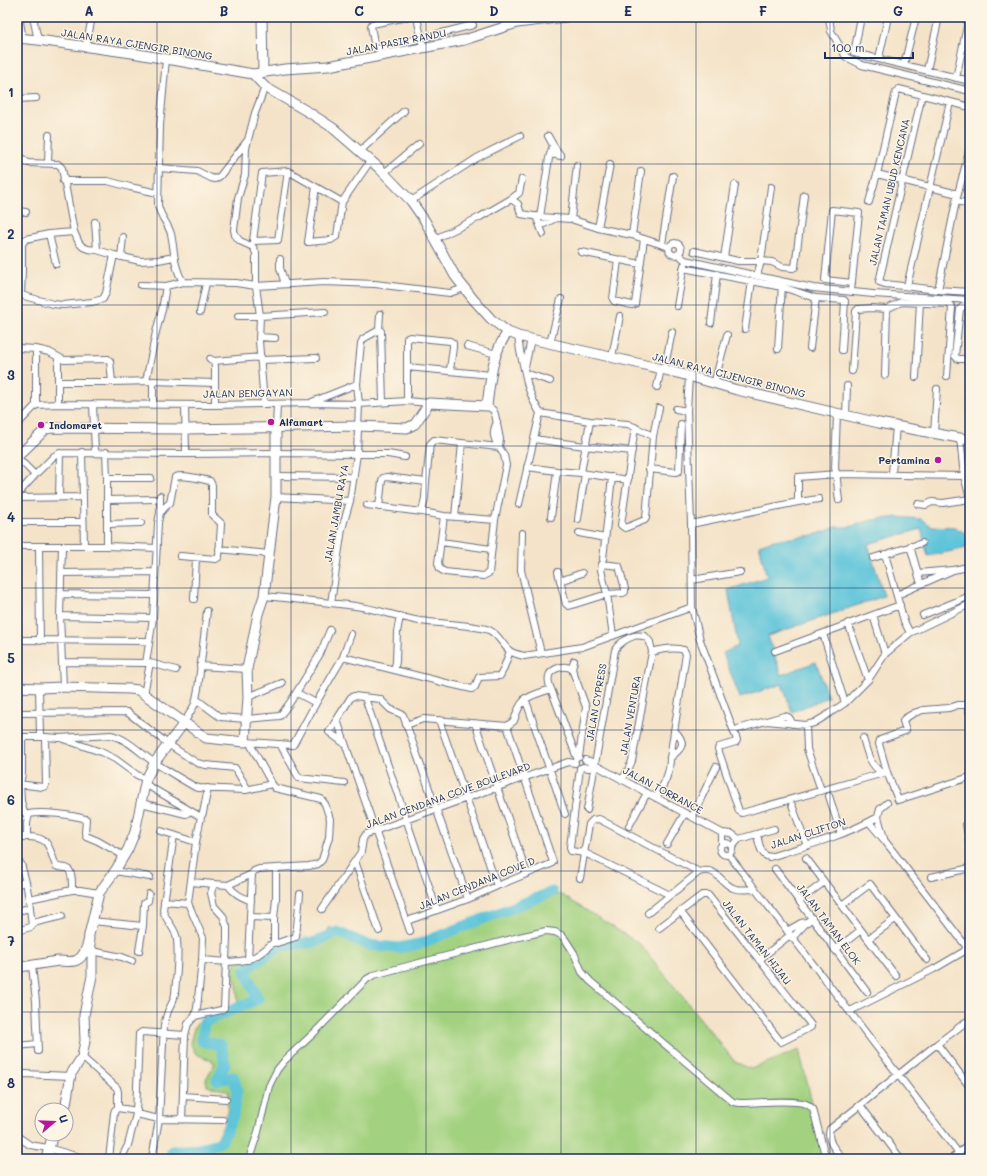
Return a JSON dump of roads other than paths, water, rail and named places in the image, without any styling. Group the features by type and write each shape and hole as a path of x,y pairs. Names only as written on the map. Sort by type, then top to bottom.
{"street":[{"path":"19,17 20,39"},
{"path":"33,17 38,40"},
{"path":"86,47 92,17"},
{"path":"262,17 263,72"},
{"path":"407,17 387,19 372,24 370,26 374,47 379,49 473,25"},
{"path":"417,17 423,47"},
{"name":"JALAN PASIR RANDU","path":"253,74 285,69 328,66 464,40 525,19 565,17"},
{"path":"829,17 831,31 846,57 862,65 970,91"},
{"path":"861,17 854,53 970,81"},
{"path":"879,58 888,17"},
{"path":"904,65 916,17"},
{"path":"927,70 939,17"},
{"path":"956,78 970,17"},
{"name":"JALAN RAYA CJENGIR BINONG","path":"20,39 38,40 132,53 253,74"},
{"path":"166,59 160,125 158,205 159,213 170,232 174,257 183,282"},
{"name":"JALAN RAYA CIJENGIR BINONG","path":"253,74 265,87 333,128 384,173 411,201 425,221 455,276 464,288 491,319 508,332 518,336 663,369 736,390 896,426 970,440"},
{"path":"264,404 259,338 260,316 256,286 256,253 253,247 240,241 235,235 234,230 238,198 245,175 246,148 255,113 265,87"},
{"name":"JALAN TAMAN UBUD KENCANA","path":"869,202 896,92 899,89 970,107"},
{"name":"JALAN TAMAN UBUD KENCANA","path":"922,95 879,282 938,290 970,292"},
{"path":"17,99 36,98"},
{"path":"906,286 950,102"},
{"path":"360,151 404,111"},
{"path":"48,163 50,135"},
{"path":"411,201 476,158 520,136"},
{"path":"548,136 561,156 550,154"},
{"path":"159,168 197,171 215,179 220,176 248,140"},
{"path":"384,173 419,144"},
{"path":"543,234 538,216 553,145"},
{"path":"17,146 20,157 28,163 58,164 62,168 63,181 74,232 79,243 83,247 140,261 174,257"},
{"path":"938,290 956,201 970,148"},
{"path":"316,187 308,242 330,240 337,236 342,202 371,160"},
{"path":"598,228 610,164"},
{"path":"571,219 577,165"},
{"path":"288,171 278,240 253,241 262,173 288,171 342,202"},
{"path":"632,235 641,171"},
{"path":"877,174 958,194"},
{"path":"662,244 673,176"},
{"path":"522,179 518,204 521,214 571,219 598,228 632,235 669,247"},
{"path":"63,181 108,181 158,193"},
{"path":"724,258 735,185"},
{"path":"757,276 761,261 771,187"},
{"path":"435,239 474,220 519,193"},
{"path":"694,251 738,261 772,262 782,267 794,268 804,195"},
{"path":"511,199 518,204"},
{"path":"956,201 970,204"},
{"path":"851,292 859,213 832,210 825,280 852,282"},
{"path":"17,211 26,212"},
{"path":"540,226 557,218"},
{"path":"95,222 97,250"},
{"path":"74,232 49,234 26,239 24,241 22,244 19,270 19,295 53,304 92,302 103,299 106,293 114,255"},
{"path":"49,234 56,264"},
{"path":"121,257 123,237"},
{"path":"618,260 612,299 614,301 626,304 635,304 644,239"},
{"path":"669,247 674,242 680,244 682,250 678,254"},
{"path":"669,247 670,253 674,255 678,254 685,260 757,276 782,284 816,298 845,301 842,350"},
{"path":"581,252 640,264"},
{"path":"280,258 280,268 285,284"},
{"path":"677,306 685,260"},
{"path":"683,268 752,281 813,288 873,294 970,300"},
{"path":"710,323 717,274"},
{"path":"745,329 752,281"},
{"path":"141,286 166,286 183,282 236,283 256,286 324,282 375,284 441,292 450,292 464,288"},
{"path":"200,312 206,282"},
{"path":"778,349 782,284"},
{"path":"146,381 166,286"},
{"path":"872,308 873,294"},
{"path":"810,348 816,298"},
{"path":"550,343 561,299"},
{"path":"852,371 856,311 860,309 872,308 887,309 901,302 920,302 949,304 952,307 947,376"},
{"path":"916,377 920,302"},
{"path":"970,306 964,306 960,309 955,356 958,359 970,359"},
{"path":"884,374 887,309"},
{"path":"238,316 325,312"},
{"path":"380,314 379,330 381,331 383,402"},
{"path":"612,357 620,316"},
{"path":"444,516 438,563 440,569 445,572 486,575 489,573 495,520 506,464 504,455 499,447 500,439 495,414 493,410 487,406 491,375 497,351 498,325"},
{"name":"JALAN JAMBU RAYA","path":"331,603 342,529 350,501 357,454 359,404 357,384 362,340 379,330"},
{"path":"497,351 508,332"},
{"path":"657,387 672,332"},
{"path":"714,384 727,335"},
{"path":"518,336 528,388 540,413 519,504"},
{"path":"407,401 407,338 410,337 450,341 453,343 450,370"},
{"path":"259,338 275,338"},
{"path":"525,371 531,339"},
{"path":"467,346 497,351"},
{"path":"17,348 36,349 49,352 64,360 108,359 110,361 112,382"},
{"path":"17,425 36,405 36,349"},
{"path":"58,357 58,404"},
{"path":"215,405 215,367 212,360 316,358"},
{"path":"407,367 491,375"},
{"path":"525,371 550,381"},
{"path":"689,376 687,411 692,607 700,640 737,740 736,742 719,747 718,749 739,811 742,813 884,773"},
{"path":"153,381 153,405"},
{"path":"58,382 153,381 215,383"},
{"path":"310,403 357,384"},
{"path":"839,500 836,482 837,474 835,468 847,386"},
{"path":"934,433 937,389"},
{"name":"JALAN BENGAYAN","path":"36,405 359,404 407,401 429,404 487,406"},
{"path":"93,404 94,452"},
{"path":"191,882 228,885 252,874 254,871 259,869 309,866 318,864 322,860 329,837 330,818 325,804 321,799 276,788 272,784 247,742 247,669 258,614 264,596 276,497 277,404"},
{"path":"35,475 17,457 44,430 47,429 185,429 358,426 407,428 415,424 429,404"},
{"path":"185,405 186,454"},
{"path":"635,427 621,525 624,528 645,520 653,436 659,408"},
{"path":"676,409 687,411"},
{"path":"540,413 590,421 628,424 653,436"},
{"path":"578,519 590,421"},
{"path":"649,469 679,471 681,424"},
{"path":"892,474 896,426"},
{"path":"918,504 926,505 932,502 943,503 970,498 964,476 960,438"},
{"path":"534,439 632,451"},
{"path":"422,512 425,498 430,444 432,441 499,447"},
{"path":"455,517 462,443"},
{"path":"17,496 35,475 60,452 186,454 388,454 405,457"},
{"path":"59,498 60,452"},
{"path":"82,452 84,546"},
{"path":"106,452 108,500 107,546"},
{"path":"527,467 628,480"},
{"path":"551,517 557,471"},
{"path":"798,502 798,477 837,474 964,476"},
{"path":"160,513 170,503 174,477 179,476 210,481 212,485 212,515 221,523 220,549 218,558 180,556"},
{"path":"277,476 354,477"},
{"path":"379,507 383,478 387,477 426,482"},
{"path":"603,559 612,477"},
{"path":"107,478 151,478"},
{"path":"17,496 59,498 83,497"},
{"path":"144,694 153,618 160,496"},
{"path":"276,497 350,501"},
{"path":"108,500 154,499"},
{"path":"691,524 819,499"},
{"path":"367,505 444,516 495,520"},
{"path":"17,522 83,522"},
{"path":"108,524 141,523"},
{"path":"522,533 521,570 541,653"},
{"path":"579,533 605,538"},
{"path":"441,542 491,549"},
{"path":"873,558 922,543"},
{"path":"17,546 107,546 157,548"},
{"path":"39,546 40,640"},
{"path":"62,546 60,616 63,687"},
{"path":"910,546 921,584"},
{"path":"220,549 269,554"},
{"path":"885,554 910,633"},
{"path":"194,599 196,558"},
{"path":"558,572 566,604 568,606 607,594 622,594 625,592 619,566 602,564 601,570 607,594 613,636"},
{"path":"897,595 953,570 966,567 970,568"},
{"path":"918,572 953,570"},
{"path":"61,573 155,572"},
{"path":"692,580 740,572"},
{"path":"560,581 582,573"},
{"path":"61,594 154,595"},
{"path":"264,596 331,603 378,610 427,622 462,625 488,630 494,633 510,651 524,656 582,647 692,607"},
{"path":"738,729 787,716 792,724 806,725 824,718 845,703 868,680 885,654 910,633 969,605 967,596 923,615"},
{"path":"775,651 900,605"},
{"path":"66,1102 71,1076 82,1057 85,1041 84,1015 92,976 92,951 89,935 99,893 115,871 128,849 134,832 146,781 155,762 184,724 195,704 206,611"},
{"path":"873,615 885,654"},
{"path":"60,616 153,618"},
{"path":"394,670 396,662 397,632 400,616"},
{"path":"848,623 868,680"},
{"path":"196,699 220,717 247,719 280,716 320,654 330,630"},
{"path":"17,687 138,690 184,724 206,738 293,745 343,657 351,634"},
{"path":"823,634 845,703"},
{"name":"JALAN CYPRESS","path":"579,802 588,807 615,650 623,642 634,636 645,636 650,642 652,652"},
{"path":"17,640 149,642"},
{"path":"652,652 662,649 679,648 684,650 686,654 670,758 670,769 667,778 656,798"},
{"path":"343,657 472,689 475,687 479,677 500,676 502,674 510,651"},
{"name":"JALAN VENTURA","path":"622,780 632,761 652,652"},
{"path":"574,661 572,669 586,707 579,760 576,766 581,768 589,768 595,765"},
{"path":"62,662 148,663 176,670"},
{"path":"200,666 247,669"},
{"path":"572,669 563,667 551,671 549,675 549,684 579,760 585,765 581,768 570,847 571,851 585,853 670,895"},
{"path":"248,697 282,683"},
{"path":"19,784 43,787 46,784 39,713 39,688"},
{"path":"406,725 424,719 507,726 514,721 516,712 525,698 551,689"},
{"path":"296,693 316,703"},
{"path":"345,744 329,732 351,697 354,696 383,701 390,710 403,715 468,899"},
{"path":"365,698 437,910"},
{"path":"525,698 565,814"},
{"path":"970,713 967,705 923,710 914,713 904,719 905,731 880,740 879,744 884,773 898,800 970,776"},
{"path":"516,712 529,711"},
{"path":"17,713 127,712 168,744 197,763 235,768 247,787 246,790"},
{"path":"337,720 410,931"},
{"path":"439,720 497,886"},
{"path":"475,723 527,874"},
{"path":"806,725 807,749 821,790"},
{"path":"507,726 525,778"},
{"path":"670,758 679,751 682,745 680,736 674,730"},
{"path":"28,816 24,812 19,784 22,774 20,737 59,738 110,735 116,736 126,741 155,762 195,787 246,790 272,784"},
{"path":"59,738 102,752 115,759 201,817"},
{"path":"863,738 869,758 874,767 884,773"},
{"path":"280,744 299,778 344,783"},
{"name":"JALAN TORRANCE","path":"579,760 592,762 622,780 722,833 732,834 739,840"},
{"name":"JALAN CENDANA COVE BOULEVARD","path":"322,909 361,852 363,839 366,834 568,762 579,760"},
{"path":"692,817 716,767"},
{"name":"JALAN CENDANA COVE D","path":"407,922 468,899 552,864 553,862 525,778"},
{"path":"182,1120 185,1035 188,1024 195,1016 202,960 203,938 188,903 196,842 208,788"},
{"path":"629,826 647,793"},
{"path":"829,796 841,834"},
{"path":"141,804 186,814 190,811"},
{"path":"885,841 878,817 880,809 887,804"},
{"path":"792,806 807,846"},
{"path":"28,816 32,813 70,815 85,818 86,836 124,856"},
{"path":"667,844 685,813"},
{"path":"27,837 28,816"},
{"name":"JALAN CLIFTON","path":"757,835 763,854 769,857 841,834 878,817"},
{"path":"580,878 589,824 593,820 599,819 699,872"},
{"path":"970,820 966,824 970,843"},
{"path":"851,1013 948,961 965,951 966,946 869,822"},
{"name":"JALAN CLIFTON","path":"739,840 774,829"},
{"path":"161,831 196,842"},
{"path":"722,833 722,844 719,850 721,854 725,856 729,855"},
{"path":"150,1159 153,1153 159,1119 164,1025 175,994 178,944 173,927 164,914 164,902 174,835"},
{"path":"17,837 34,837 45,841 56,866 70,870 72,890"},
{"path":"729,855 732,851 732,847 739,840"},
{"path":"722,844 729,844 732,847"},
{"path":"729,855 963,1159"},
{"path":"806,858 896,976"},
{"path":"355,861 379,931"},
{"path":"17,863 21,864 26,882 33,923"},
{"path":"274,942 276,868"},
{"path":"931,877 970,868"},
{"name":"JALAN TAMAN ELOK","path":"775,869 867,992"},
{"path":"648,913 699,872 704,870 713,872 736,890 755,889"},
{"path":"115,871 150,877"},
{"path":"248,960 252,874"},
{"path":"17,884 26,882"},
{"path":"799,901 824,882"},
{"path":"195,1016 224,1008 227,927 223,916 214,906 211,893 214,884"},
{"path":"842,905 870,884 927,960"},
{"path":"228,885 236,894 251,901"},
{"path":"29,899 72,890 99,893"},
{"path":"139,951 143,926 144,903 148,901 149,894"},
{"path":"202,960 225,962 248,960 265,950 274,942 277,943 296,937 300,894"},
{"name":"JALAN TAMAN HIJAU","path":"658,928 680,911 702,895 708,895 811,1027 781,1042 680,911"},
{"path":"164,902 188,903"},
{"path":"17,911 30,908"},
{"path":"17,931 31,927 33,923 62,916"},
{"path":"250,917 274,918"},
{"path":"759,960 801,923 812,918"},
{"path":"868,939 895,919"},
{"path":"92,920 143,926"},
{"path":"835,950 861,930"},
{"path":"249,1159 256,1138 269,1086 277,1070 285,1060 367,979 374,975 396,969 546,931 555,932 565,939 574,953 582,972 590,981 733,1102 791,1102 807,1104 813,1109 826,1159"},
{"path":"17,967 58,961 76,961 83,953 89,941"},
{"path":"92,951 122,957 132,961"},
{"path":"32,966 36,1001 38,1051"},
{"path":"843,1159 832,1144 829,1136 830,1129 970,1019"},
{"path":"121,1159 128,1145 136,1112 139,1034 142,1032 185,1035"},
{"path":"17,1046 37,1044"},
{"path":"937,1044 970,1087"},
{"path":"82,1057 117,1088 118,1108 114,1113 109,1159"},
{"path":"17,1076 24,1074 71,1076"},
{"path":"183,1096 226,1099"},
{"path":"860,1105 901,1159"},
{"path":"118,1108 159,1119 222,1120"},
{"path":"17,1136 47,1154 66,1159"},
{"path":"47,1154 51,1142"},
{"path":"951,1159 970,1144"},
{"path":"47,1154 86,1159"}],"water":[{"path":"898,517 922,519 931,526 955,527 970,536 970,543 967,548 928,556 921,529 868,544 884,596 768,636 781,675 816,662 828,697 792,712 782,684 740,698 723,653 738,646 728,590 767,577 759,545 774,540 814,535 835,527 849,527 872,520"}],"waterway":[{"path":"172,1159 172,1151 199,1149 221,1142 233,1116 237,1090 234,1077 217,1080 225,1064 221,1045 202,1041 204,1022 258,999 245,970 280,946 316,942 337,932 368,945 399,948 419,944 552,892"}],"place":[{"name":"Alfamart","path":"271,422"},
{"name":"Indomaret","path":"41,425"},
{"name":"Pertamina","path":"938,460"}]}
